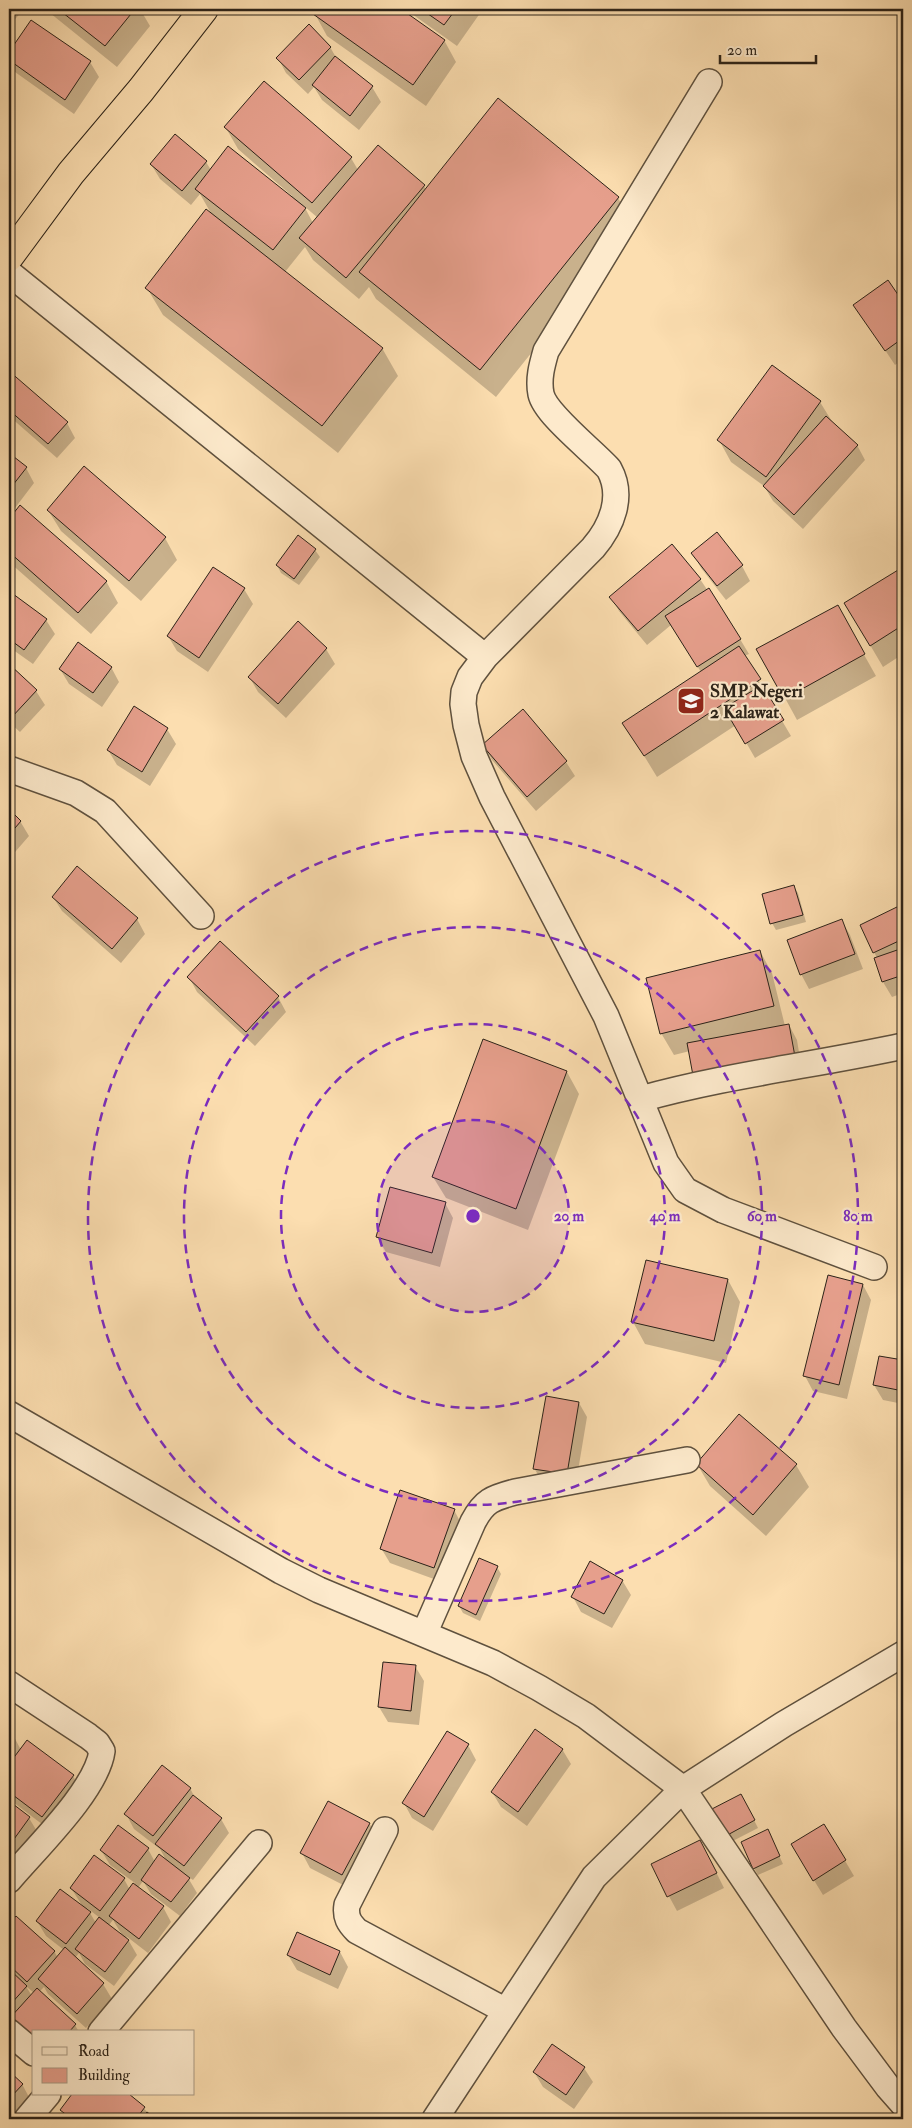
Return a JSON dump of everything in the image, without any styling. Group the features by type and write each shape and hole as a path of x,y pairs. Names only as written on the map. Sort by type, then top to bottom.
{"highway":[{"path":"9,257 71,173 141,90 204,9"}],"street":[{"path":"709,82 546,352 542,366 539,384 544,402 555,418 609,469 614,479 615,506 612,520 604,535 485,657 470,676 464,692 466,725 474,756 492,797 606,1016 666,1163 685,1190 724,1210 874,1267"},
{"path":"9,273 485,657"},
{"path":"9,769 76,793 104,811 201,916"},
{"path":"641,1100 728,1079 839,1060 903,1046"},
{"path":"9,1414 281,1571 319,1590 493,1663 539,1688 586,1716 684,1789 844,2028 903,2104"},
{"path":"424,1634 473,1522 483,1505 496,1497 515,1492 688,1460"},
{"path":"435,2119 594,1877 684,1789 784,1724 903,1654"},
{"path":"9,1684 88,1736 97,1743 102,1751 95,1774 79,1799 9,1880"},
{"path":"385,1830 347,1905 346,1916 350,1924 357,1931 506,2011"},
{"path":"103,2030 259,1843"},
{"path":"9,2032 32,2051"},
{"path":"28,2119 46,2096"}],"building":[{"path":"58,9 135,9 105,46"},
{"path":"317,9 401,9 445,40 413,85 313,14"},
{"path":"421,9 456,9 444,25"},
{"path":"31,20 91,61 65,100 9,60 9,52"},
{"path":"309,24 331,47 299,80 276,58"},
{"path":"335,56 373,86 350,116 312,85"},
{"path":"264,81 352,157 312,203 224,127"},
{"path":"498,98 619,197 480,370 359,272"},
{"path":"175,134 207,161 182,191 150,164"},
{"path":"378,145 425,185 346,278 299,238"},
{"path":"228,146 306,208 273,250 195,189"},
{"path":"206,209 383,348 322,426 145,288"},
{"path":"888,280 903,302 903,338 885,351 853,305"},
{"path":"772,365 821,401 766,477 717,440"},
{"path":"9,371 68,422 48,444 9,410"},
{"path":"826,416 858,445 794,515 763,486"},
{"path":"9,453 27,467 9,490"},
{"path":"84,466 166,537 129,581 47,510"},
{"path":"20,505 107,581 78,613 9,552 9,519"},
{"path":"717,532 743,565 717,586 691,553"},
{"path":"298,535 316,549 294,579 276,565"},
{"path":"672,544 701,579 638,631 609,597"},
{"path":"213,567 245,588 199,658 167,636"},
{"path":"903,567 903,625 870,646 844,603"},
{"path":"709,588 741,639 697,667 665,616"},
{"path":"9,591 47,619 24,650 9,639"},
{"path":"838,605 865,654 784,699 756,649"},
{"path":"298,621 327,648 278,704 248,677"},
{"path":"78,642 112,667 93,693 59,669"},
{"name":"SMP Negeri 2 Kalawat","path":"739,646 761,679 644,756 622,723"},
{"path":"9,664 37,690 11,718 9,716"},
{"path":"762,685 784,720 745,744 724,708"},
{"path":"134,706 168,728 142,772 107,750"},
{"path":"523,709 567,761 527,797 482,745"},
{"path":"9,809 21,821 9,835"},
{"path":"77,866 138,918 112,949 52,897"},
{"path":"794,885 803,915 770,924 762,894"},
{"path":"901,905 903,909 903,939 873,953 860,925"},
{"path":"842,919 855,954 800,975 787,940"},
{"path":"220,941 279,996 246,1032 187,977"},
{"path":"903,948 903,975 882,982 874,958"},
{"path":"760,950 774,1006 660,1034 646,978"},
{"path":"789,1024 796,1062 694,1081 687,1043"},
{"path":"483,1039 567,1071 516,1209 432,1177"},
{"path":"390,1187 446,1202 432,1253 376,1237"},
{"path":"646,1260 728,1279 714,1341 631,1322"},
{"path":"828,1275 863,1284 839,1385 803,1376"},
{"path":"879,1356 903,1360 903,1391 873,1385"},
{"path":"546,1396 579,1402 567,1474 533,1469"},
{"path":"739,1414 797,1464 753,1515 696,1464"},
{"path":"400,1490 455,1509 434,1568 380,1549"},
{"path":"479,1558 498,1566 476,1615 458,1606"},
{"path":"590,1561 623,1580 604,1614 571,1597"},
{"path":"383,1662 416,1665 411,1711 378,1707"},
{"path":"535,1729 563,1749 518,1812 491,1792"},
{"path":"9,1730 14,1734 9,1741"},
{"path":"447,1731 469,1744 424,1817 402,1803"},
{"path":"27,1740 74,1775 42,1817 9,1792 9,1764"},
{"path":"162,1765 191,1788 153,1836 124,1814"},
{"path":"741,1794 755,1820 722,1838 708,1811"},
{"path":"193,1795 222,1818 184,1866 155,1844"},
{"path":"9,1801 30,1817 9,1846"},
{"path":"328,1801 370,1823 342,1875 300,1853"},
{"path":"824,1824 846,1860 813,1881 791,1844"},
{"path":"118,1825 149,1848 130,1873 100,1850"},
{"path":"768,1829 780,1856 753,1869 741,1842"},
{"path":"700,1840 717,1873 667,1897 651,1864"},
{"path":"159,1854 190,1878 171,1902 141,1880"},
{"path":"94,1855 125,1878 100,1911 70,1888"},
{"path":"133,1883 164,1906 139,1939 109,1916"},
{"path":"60,1889 91,1912 66,1944 36,1921"},
{"path":"16,1916 55,1951 27,1982 9,1965 9,1924"},
{"path":"99,1917 129,1940 105,1972 75,1949"},
{"path":"297,1932 340,1951 330,1975 287,1955"},
{"path":"65,1947 104,1983 77,2014 38,1979"},
{"path":"9,1969 27,1986 9,2006"},
{"path":"37,1988 76,2024 71,2030 32,2030 32,2039 9,2019"},
{"path":"552,2044 585,2067 566,2095 533,2072"},
{"path":"9,2071 23,2084 9,2099"},
{"path":"70,2096 131,2096 145,2107 136,2119 72,2119 60,2110"},
{"path":"147,2112 156,2119 141,2119"}],"place":[{"name":"SMP Negeri 2 Kalawat","path":"691,701"}]}
